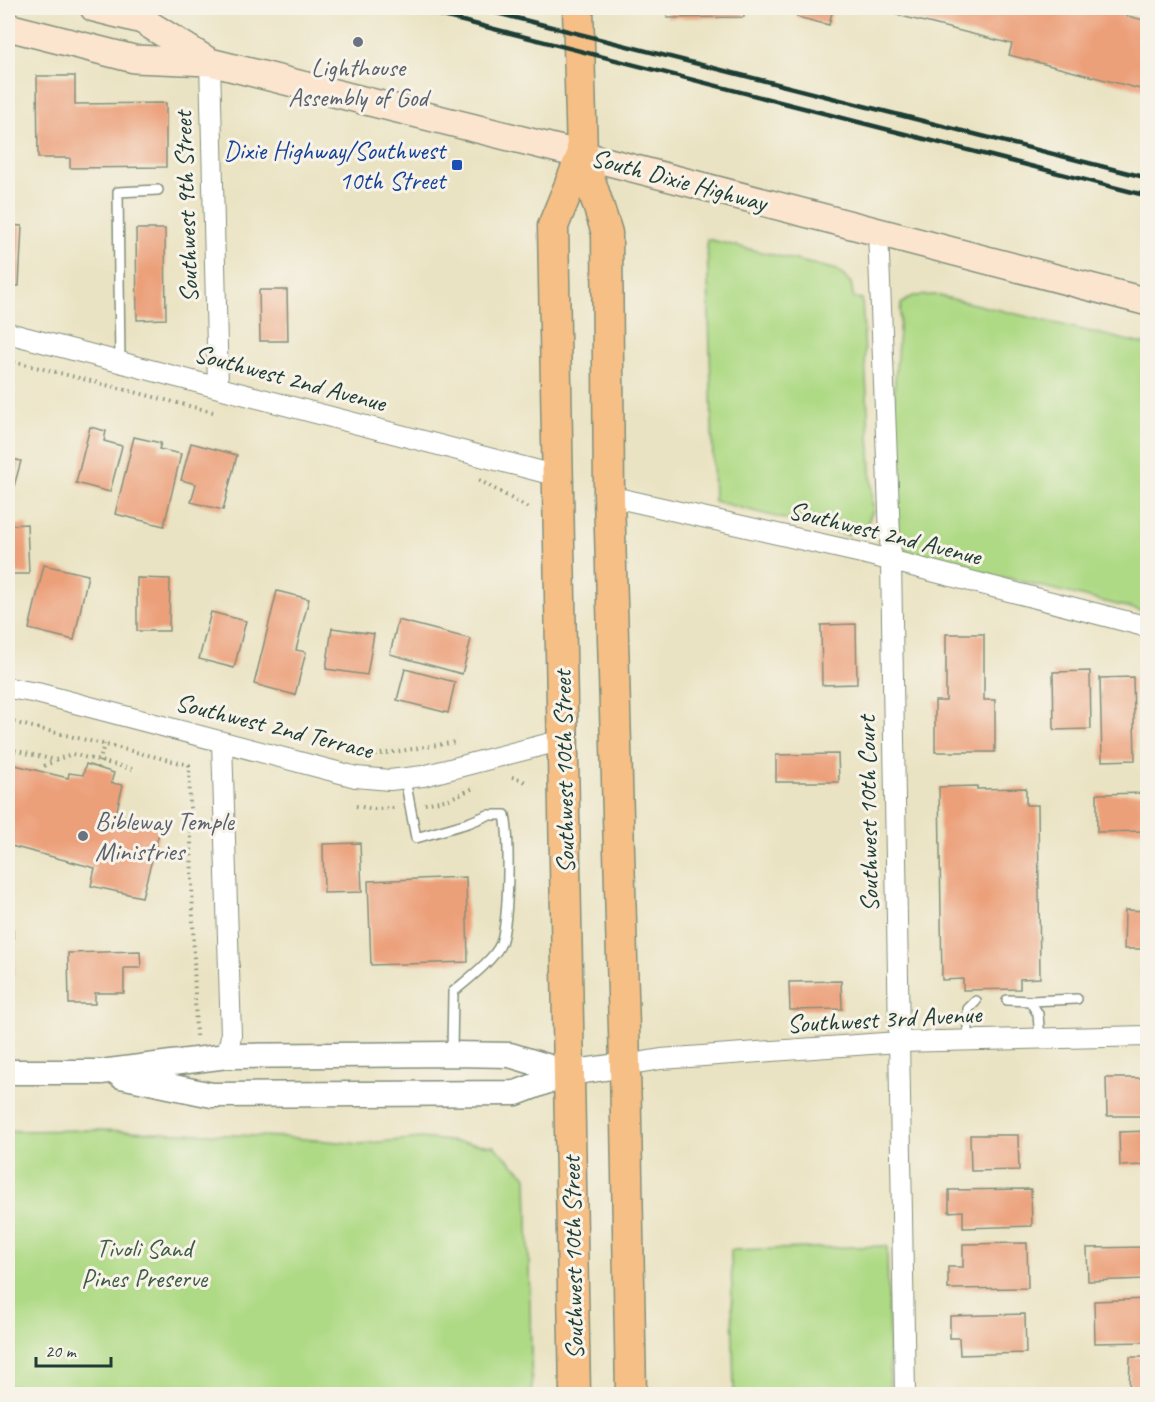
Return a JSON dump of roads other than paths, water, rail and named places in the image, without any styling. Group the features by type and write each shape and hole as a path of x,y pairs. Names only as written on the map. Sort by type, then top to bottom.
{"main road":[{"name":"South Dixie Highway","path":"94,8 142,20 210,62"},
{"name":"Southwest 10th Street","path":"578,8 582,155 607,233 609,496 625,1065 631,1395"},
{"name":"South Dixie Highway","path":"8,27 134,59 210,62 582,155 1148,302"},
{"name":"Southwest 10th Street","path":"575,1395 553,226 582,155"}],"street":[{"name":"Southwest 9th Street","path":"210,62 218,387"},
{"name":"Southwest 10th Court","path":"878,232 891,561 905,1395"},
{"name":"Southwest 2nd Avenue","path":"8,333 558,476"},
{"name":"Southwest 2nd Avenue","path":"609,496 891,561 1148,627"},
{"name":"Southwest 2nd Terrace","path":"8,688 37,693 356,777 390,780 423,776 563,740"},
{"path":"222,742 231,1036 227,1056"},
{"name":"Southwest 3rd Avenue","path":"625,1065 661,1059 898,1042 1148,1036"},
{"path":"8,1072 101,1072 227,1056 452,1054 510,1055 569,1073"},
{"path":"101,1072 212,1095 516,1093 569,1073 625,1065"}],"lane":[{"path":"120,362 118,192 158,190"},
{"path":"405,779 416,838 488,815 505,815 508,830 506,910 501,945 478,972 453,992 452,1054"},
{"path":"1007,1000 1077,999"},
{"path":"968,1041 968,1009 976,1000"},
{"path":"1030,1000 1038,1014 1040,1039"}],"railway":[{"path":"412,8 1148,196"},
{"path":"477,8 1148,178"}],"place":[{"name":"Lighthouse Assembly of God","path":"358,42"},
{"name":"Dixie Highway/Southwest 10th Street","path":"457,165"},
{"name":"Bibleway Temple Ministries","path":"83,836"}],"park label":[{"name":"Tivoli Sand Pines Preserve","path":"144,1263"}]}
